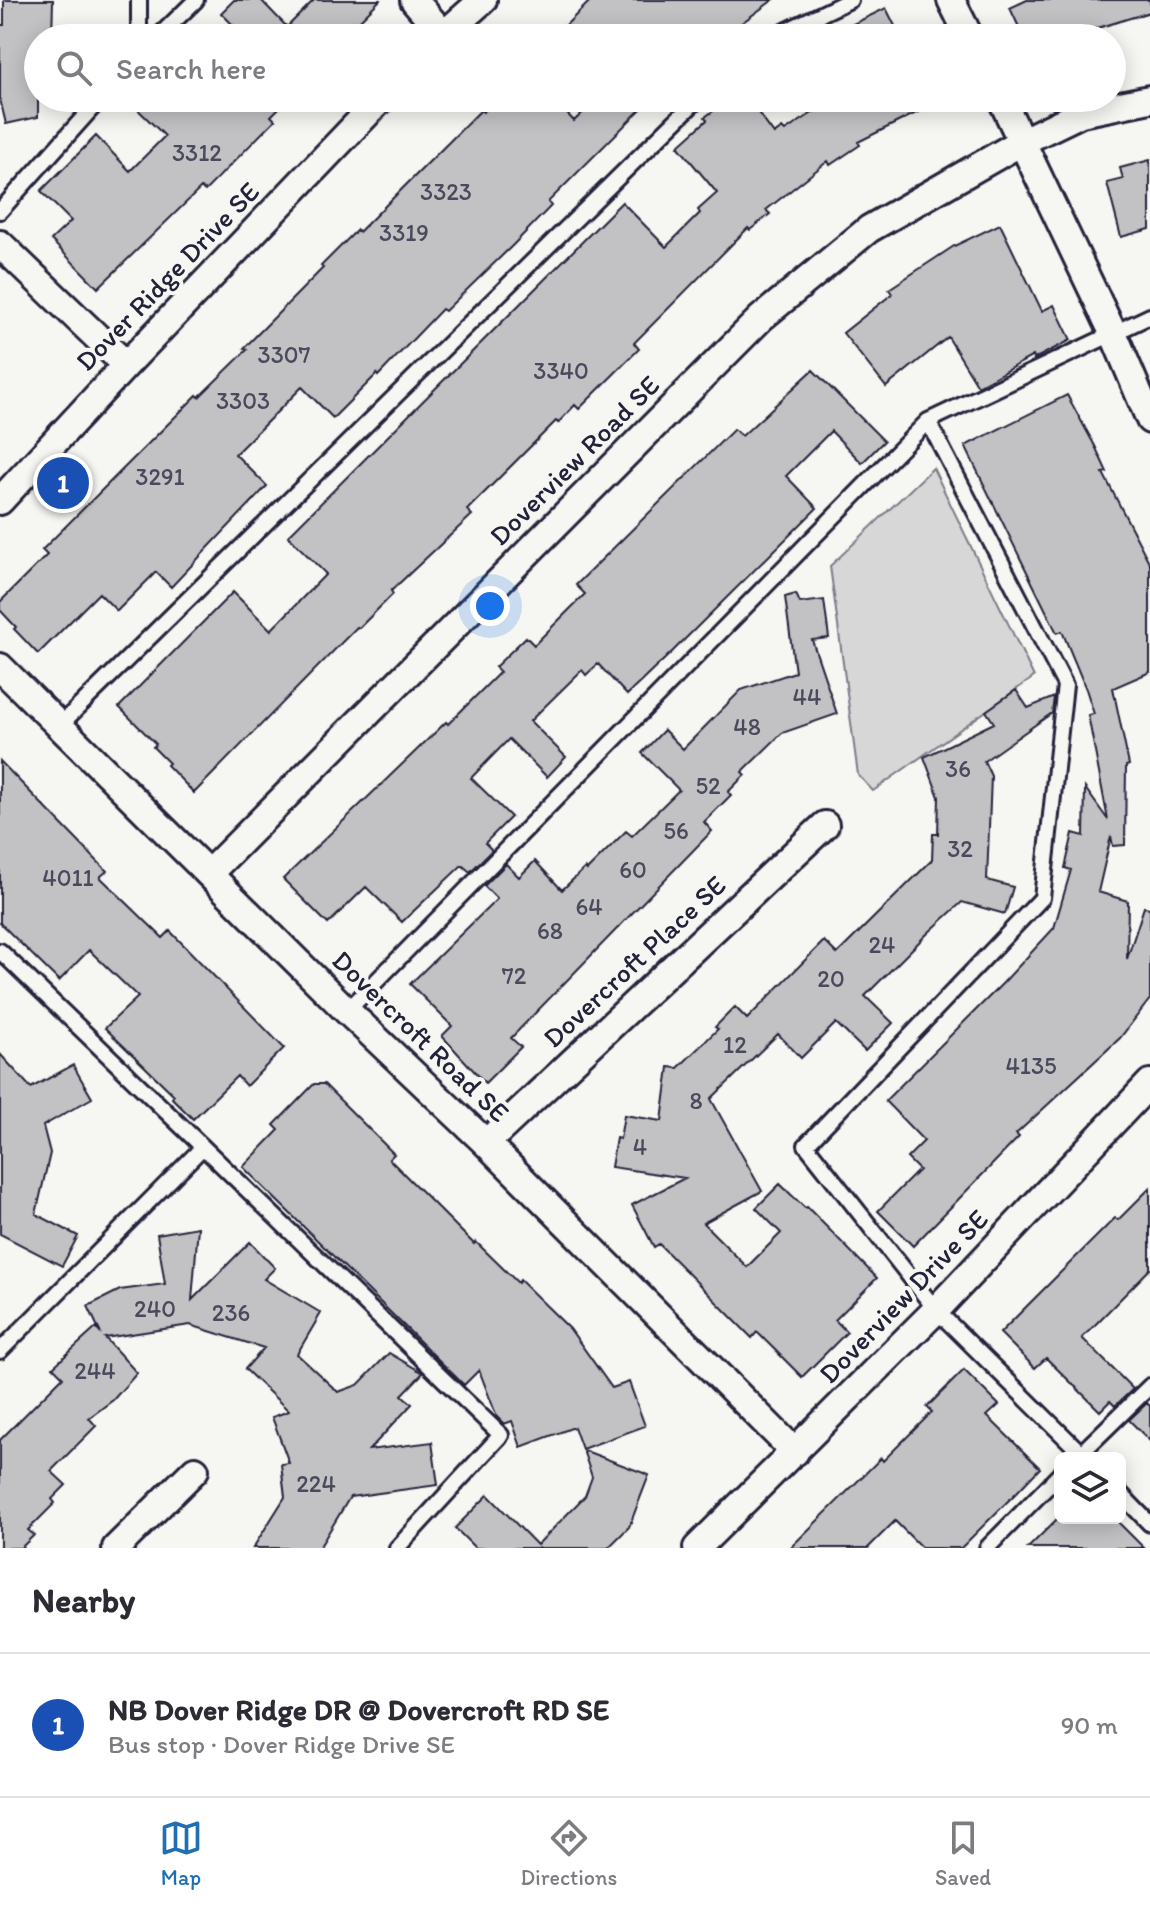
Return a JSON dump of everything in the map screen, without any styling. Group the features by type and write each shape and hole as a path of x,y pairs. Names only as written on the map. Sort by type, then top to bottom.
{"street":[{"path":"414,0 433,24"},
{"path":"456,24 483,0"},
{"path":"951,0 963,24"},
{"name":"Doverview Road SE","path":"1126,104 1150,99"},
{"name":"Dover Ridge Drive SE","path":"0,501 369,112"},
{"path":"1008,112 1114,335 1150,420"},
{"name":"Doverview Road SE","path":"209,873 761,318 869,229 1023,141 1086,112"},
{"path":"0,244 126,365"},
{"name":"Dovercroft Road SE","path":"0,667 347,1011 486,1143 795,1452"},
{"name":"Dovercroft Place SE","path":"486,1143 825,825"},
{"name":"Doverview Drive SE","path":"697,1548 936,1310 1150,1083"},
{"path":"116,1548 195,1470"}],"lane":[{"path":"139,0 139,24"},
{"path":"171,24 196,0"},
{"path":"800,24 850,0"},
{"path":"0,211 88,112"},
{"path":"58,727 685,112"},
{"path":"347,1011 928,421 1150,316"},
{"path":"928,421 1065,685 1042,898 806,1145 936,1310 1077,1452"},
{"path":"0,951 501,1435 397,1548"},
{"path":"0,1351 203,1147"},
{"path":"1085,1452 1150,1386"},
{"path":"987,1548 1054,1480"},
{"path":"1126,1499 1150,1524"}],"shaded area":[{"path":"933,468 1034,677 873,791 858,775 830,566"}],"building":[{"path":"4,0 53,0 52,24 24,24 24,112 38,112 38,117 6,124 0,99 0,25 4,25"},
{"path":"234,0 261,0 284,24 232,24 221,13"},
{"path":"314,0 380,0 356,24 290,24"},
{"path":"591,0 773,0 740,24 567,24"},
{"path":"1027,0 1150,0 1150,12 1111,24 1017,24 1010,8"},
{"path":"886,8 894,24 853,24"},
{"path":"140,112 275,112 271,116 275,120 205,191 201,188 98,288 51,240 71,221 41,191 96,136 130,171 165,136"},
{"path":"479,112 565,112 574,121 583,112 638,112 548,202 551,206 513,245 445,311 442,309 333,418 302,387 235,454 267,486 171,587 156,572 117,611 99,593 38,654 0,610 0,602 47,555 42,550 197,395 199,397 247,350 244,348 323,268 321,266 357,230 359,232"},
{"path":"712,112 758,112 774,134 782,128 785,131 814,112 918,112 858,142 860,145 830,165 828,161 766,210 770,214 750,230 748,228 634,343 639,349 579,409 575,405 558,423 556,421 467,510 472,515 391,591 393,594 194,793 153,747 156,744 119,707 233,592 271,630 326,574 288,536 622,202 666,247 700,213 698,210 717,193 678,146 707,120 705,117"},
{"path":"1150,160 1150,229 1121,237 1107,183 1123,179 1120,168"},
{"path":"1000,224 1042,311 1054,305 1071,340 1034,359 1033,356 978,386 948,337 886,387 843,333 892,294 889,289 954,246"},
{"path":"813,370 884,441 862,463 831,431 786,476 817,508 672,652 627,695 598,664 586,675 582,670 530,721 566,757 547,777 509,739 471,778 511,817 485,843 492,850 470,872 462,865 402,922 366,887 328,924 283,879 446,722 448,724 500,672 495,667 526,637 534,645 585,594 576,585 734,429 742,436"},
{"path":"1067,395 1095,446 1107,472 1103,473 1150,564 1150,672 1113,688 1129,765 1126,766 1125,845 1113,846 1111,836 1098,892 1128,901 1127,959 1144,907 1150,908 1150,999 1120,1038 1016,1134 1019,1137 913,1246 878,1211 919,1170 907,1158 924,1141 885,1101 1054,928 1071,870 1065,868 1073,833 1084,836 1085,788 1108,820 1088,715 1094,714 1086,689 1062,631 1057,633 965,446"},
{"path":"796,594 800,603 824,600 829,638 812,640 837,714 782,733 742,772 745,775 728,792 731,795 704,822 712,831 511,1038 521,1047 485,1083 442,1036 452,1026 410,984 497,899 484,886 506,864 519,877 535,861 562,890 626,831 632,836 679,790 642,753 664,730 683,749 741,690 795,672 785,597"},
{"path":"1016,690 1028,708 1054,697 1052,713 984,761 991,776 987,880 1013,887 1005,914 962,902 927,934 865,996 893,1023 865,1051 836,1023 801,1058 778,1034 711,1099 762,1191 703,1223 747,1267 781,1233 756,1208 780,1184 877,1278 835,1320 847,1332 802,1377 757,1332 752,1338 659,1244 654,1247 632,1205 685,1178 611,1167 616,1138 620,1139 624,1115 662,1121 669,1067 678,1068 718,1029 715,1027 735,1007 747,1019 824,941 837,954 932,860 933,834 938,834 939,797 924,757 994,723 986,711"},
{"path":"0,761 107,871 100,877 163,938 170,931 284,1048 246,1086 237,1076 193,1119 172,1098 174,1095 105,1028 138,997 89,950 59,981 0,923"},
{"path":"0,1054 31,1088 73,1065 92,1098 43,1126 50,1153 36,1214 78,1236 62,1266 0,1234"},
{"path":"314,1084 324,1084 394,1154 389,1159 474,1244 476,1242 518,1283 520,1280 570,1329 612,1388 629,1382 645,1426 582,1449 574,1427 521,1447 512,1421 504,1424 497,1417 479,1370 464,1385 243,1167 279,1130 274,1125"},
{"path":"1150,1188 1150,1269 1082,1338 1133,1389 1115,1406 1110,1401 1100,1411 1046,1358 1035,1368 1000,1333 1115,1218 1118,1220"},
{"path":"198,1227 192,1300 250,1242 275,1268 264,1279 321,1313 297,1354 338,1392 358,1385 389,1353 423,1373 402,1395 412,1404 369,1450 432,1442 438,1485 350,1497 319,1548 253,1548 285,1497 281,1464 289,1463 272,1417 289,1411 245,1369 264,1348 190,1325 105,1338 137,1373 113,1400 89,1418 96,1426 51,1471 66,1485 52,1499 55,1503 28,1530 34,1535 21,1548 0,1548 0,1440 63,1377 53,1367 96,1328 101,1334 88,1306 120,1290 165,1284 157,1234"},
{"path":"964,1370 999,1405 987,1416 1040,1468 1016,1493 961,1548 922,1548 895,1521 868,1548 790,1548 932,1412 927,1407"},
{"path":"1147,1403 1150,1406 1150,1441 1129,1420"},
{"path":"583,1450 649,1475 629,1527 608,1548 475,1548 455,1528 488,1495 537,1545 585,1496 592,1477"},
{"path":"1054,1522 1120,1524 1144,1548 1028,1548"}],"place":[{"name":"NB Dover Ridge DR @ Dovercroft RD SE","path":"63,483"}]}
